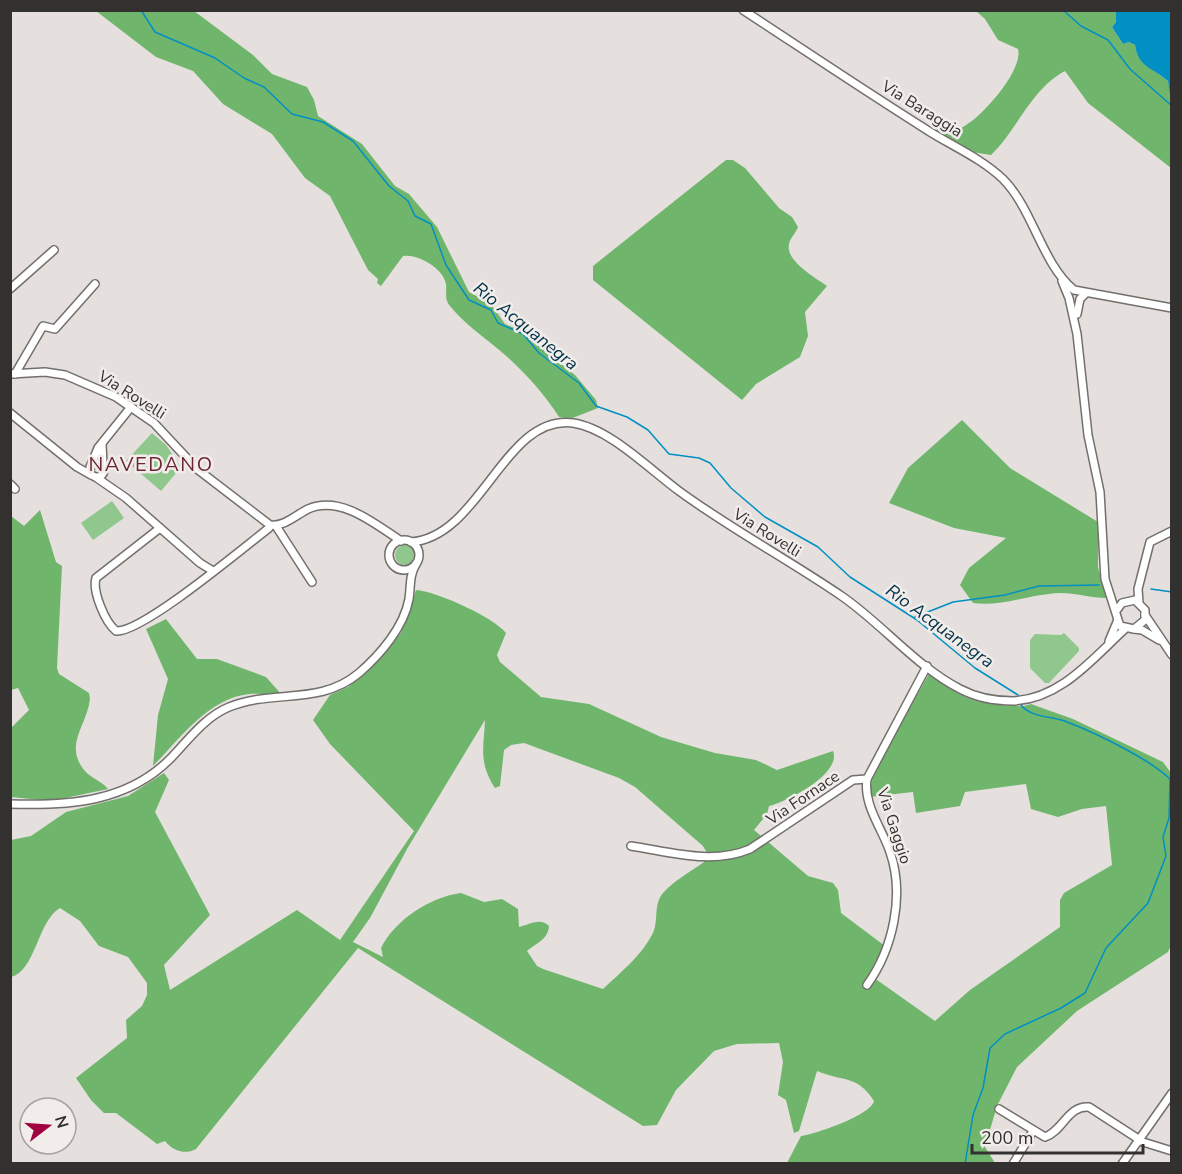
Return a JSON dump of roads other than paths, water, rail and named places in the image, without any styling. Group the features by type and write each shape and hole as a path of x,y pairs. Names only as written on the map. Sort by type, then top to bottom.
{"street":[{"name":"Via Baraggia","path":"743,10 988,167 1012,189 1068,284 1086,293 1172,308"},
{"path":"10,289 54,250"},
{"name":"Via Baraggia","path":"1054,263 1070,298 1077,334 1088,435 1102,503 1104,567 1116,611"},
{"path":"13,374 42,326 55,329 95,284"},
{"path":"1070,298 1086,293"},
{"path":"1077,334 1077,307 1086,293"},
{"name":"Via Rovelli","path":"13,374 45,372 65,375 101,390 131,407 167,434 197,469 273,525 312,582"},
{"path":"94,476 90,466 103,441 131,407"},
{"path":"10,413 77,467 108,483 213,571"},
{"name":"Via Rovelli","path":"419,556 431,538 459,518 531,435 562,422 583,425 602,434 699,505 842,597 927,666 974,696 1014,701 1040,695 1063,684 1125,628"},
{"path":"103,441 103,469 108,483"},
{"path":"90,466 95,463 103,469"},
{"path":"94,476 103,469"},
{"path":"10,804 59,804 109,796 139,784 169,760 207,720 231,706 256,699 318,694 347,682 370,662 394,632 406,609 410,578 419,556 416,546 411,542 401,541 350,510 329,506 309,509 273,525 172,602 125,630 116,631 109,624 94,582 100,574 160,528"},
{"path":"383,529 388,536 391,560 405,576 410,591"},
{"path":"1172,531 1150,542 1138,590 1139,603 1172,655"},
{"name":"Via Rovelli","path":"411,542 431,538"},
{"path":"391,550 401,541"},
{"path":"397,568 408,570 416,564"},
{"path":"1138,590 1116,611 1117,622 1125,628 1142,630 1163,643"},
{"path":"1110,591 1118,599 1139,603"},
{"path":"1134,629 1142,624 1146,615"},
{"name":"Via Rovelli","path":"1106,646 1117,622"},
{"name":"Via Fornace","path":"631,846 711,858 734,856 750,849 853,780 867,778 927,666"},
{"name":"Via Gaggio","path":"867,778 867,798 891,853 896,888 892,931 867,985"},
{"path":"1122,1164 1172,1093"},
{"path":"999,1109 1042,1136 1048,1136 1074,1110 1085,1106 1140,1140 1172,1151"},
{"path":"1012,1164 1033,1131"}],"water":[{"path":"1116,11 1171,11 1171,101 1168,81 1143,63 1135,45 1129,42 1123,44 1112,27 1116,22"}],"waterway":[{"name":"Rio Acquanegra","path":"141,10 155,32 215,58 244,78 264,87 292,114 323,122 353,141 389,186 408,201 415,216 431,224 446,265 469,300 491,310 498,323 523,334 539,353 579,383 596,406 627,417 648,430 669,454 699,458 710,463 731,488 765,517 818,547 850,577 917,620 975,668 1018,695"},
{"path":"1063,10 1081,26 1108,40 1130,69 1172,106"},
{"path":"915,617 953,602 1005,595 1039,586 1099,585"},
{"path":"1151,589 1172,592"},
{"name":"Rio Acquanegra","path":"1021,705 1036,715 1067,722 1108,740 1151,764 1172,781"},
{"name":"Rio Acquanegra","path":"965,1164 973,1115 983,1088 990,1048 1005,1034 1061,1008 1085,993 1106,948 1148,903 1166,856 1163,837 1169,818 1170,779"}],"district":[{"name":"NAVEDANO","path":"151,464"}]}
